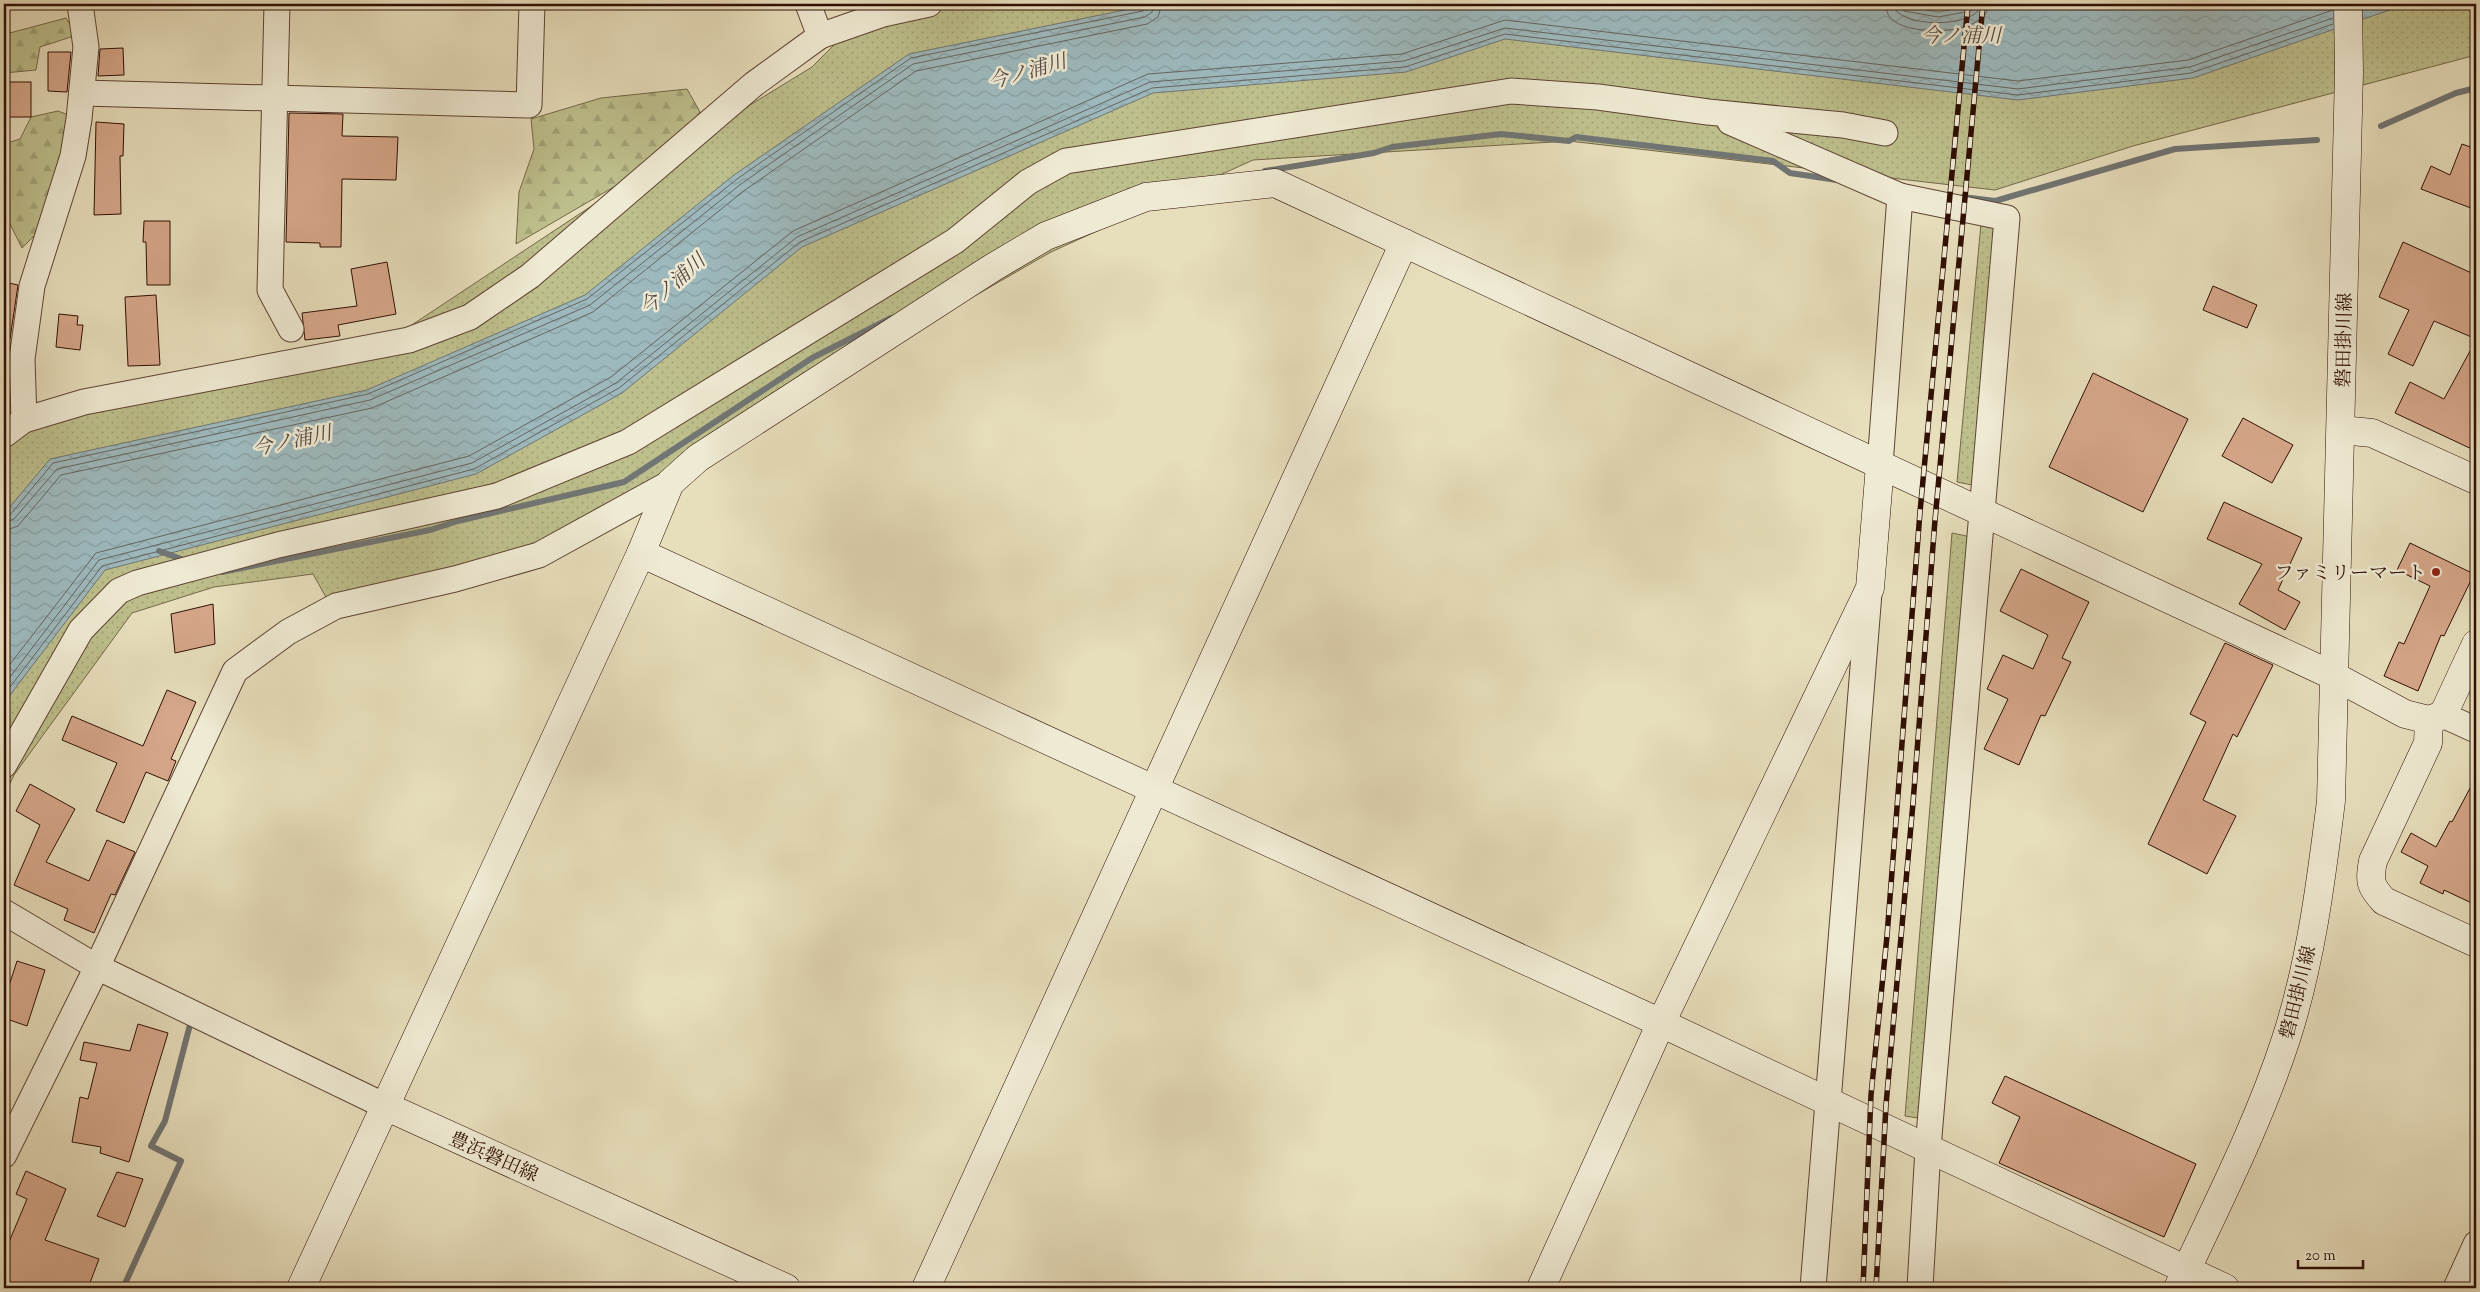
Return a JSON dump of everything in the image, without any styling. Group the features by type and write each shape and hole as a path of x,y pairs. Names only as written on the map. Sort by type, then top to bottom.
{"street":[{"path":"24,420 13,357 32,286 73,156 86,47 80,4"},
{"path":"277,4 270,290 291,329"},
{"path":"82,93 529,105 532,4"},
{"path":"808,4 820,36"},
{"path":"4,435 24,420 84,402 409,340 470,317 530,276 747,90 820,36 883,14 929,4"},
{"name":"磐田掛川線","path":"2182,1279 2254,1127 2280,1056 2295,1006 2312,931 2331,801 2349,72 2348,4"},
{"path":"4,765 81,630 119,591 137,583 278,545 497,496 628,442 955,241 1028,182 1066,161 1511,91 1598,97 1708,112 1843,125 1885,133"},
{"path":"1708,112 1900,196 2008,218 1928,1148 1920,1288"},
{"path":"4,1155 97,967 235,671 288,632 336,606 455,579 539,555 670,483 698,458 992,268 1046,236 1146,197 1275,184 2334,676 2405,714 2436,717 2476,730"},
{"path":"1813,1288 1826,1100 1870,588 1900,196"},
{"path":"926,1288 1404,243"},
{"path":"2341,430 2372,433 2476,480"},
{"path":"301,1288 642,552 670,483"},
{"path":"642,552 1928,1148 2182,1279 2225,1288"},
{"path":"1541,1288 1661,1023 1870,588"},
{"path":"2476,644 2436,717 2428,743 2373,861 2369,877 2374,891 2384,901 2476,943"},
{"path":"4,912 97,967 385,1106"},
{"name":"豊浜磐田線","path":"385,1106 786,1288"},
{"path":"2456,1288 2476,1244"}],"green space":[{"path":"875,4 2476,4 2476,55 2133,146 1995,190 1569,141 1253,160 1051,252 663,475 573,537 332,608 313,574 214,587 132,613 14,775 4,796 4,441 24,420 380,346 667,156 812,67"},
{"path":"66,18 77,35 40,47 36,70 4,73 4,33"},
{"path":"687,89 700,112 667,156 516,244 519,192 534,149 531,119 601,98"},
{"path":"58,111 79,119 37,233 22,248 9,222 4,201 4,144 20,139 31,117"},
{"path":"1982,213 2007,218 1977,486 1957,482"},
{"path":"1952,533 1981,539 1931,1120 1905,1116"}],"water":[{"name":"今ノ浦川","path":"1154,4 1893,4 1938,12 1981,4 2407,4 2193,78 2018,100 1505,39 1406,72 1153,93 802,247 622,393 476,474 105,570 4,703 4,514 50,459 367,390 585,295 734,175 909,54"}],"building":[{"path":"123,48 124,75 98,76 100,49"},
{"path":"48,52 71,52 67,92 48,91"},
{"path":"4,82 31,82 31,117 4,117"},
{"path":"289,113 343,114 342,136 398,137 396,180 342,179 341,247 320,247 320,243 286,242"},
{"path":"96,122 124,124 123,156 120,156 121,214 94,215"},
{"path":"2462,144 2476,149 2476,210 2421,189 2431,166 2450,175"},
{"path":"144,221 170,221 170,285 147,285 146,242 143,242"},
{"path":"2403,242 2476,275 2476,339 2434,321 2413,366 2388,354 2409,310 2379,297"},
{"path":"387,262 396,314 338,325 340,336 305,340 302,313 357,306 351,269"},
{"path":"4,282 18,285 10,339 4,338"},
{"path":"2213,286 2257,305 2247,328 2203,310"},
{"path":"156,295 160,365 128,366 125,297"},
{"path":"59,314 78,316 77,325 83,325 80,350 56,347"},
{"path":"2476,340 2476,451 2395,413 2410,382 2444,399"},
{"path":"2093,373 2188,419 2143,512 2049,467"},
{"path":"2243,418 2293,445 2272,483 2222,456"},
{"path":"2224,502 2302,538 2278,590 2300,602 2285,630 2239,604 2262,564 2207,539"},
{"path":"2410,543 2474,574 2444,636 2441,635 2418,691 2384,676 2399,642 2404,644 2430,586 2397,570"},
{"path":"2021,569 2089,602 2062,658 2071,662 2045,716 2041,715 2019,765 1984,749 2008,699 1987,689 2003,655 2033,669 2048,635 2000,611"},
{"path":"213,604 215,644 175,653 171,614"},
{"path":"2225,643 2273,665 2237,737 2233,734 2203,800 2236,816 2207,874 2148,844 2206,722 2190,714"},
{"path":"167,690 196,702 171,759 176,761 168,781 146,772 124,823 96,811 117,763 62,740 72,716 143,746"},
{"path":"2476,777 2476,905 2444,890 2443,894 2420,883 2428,866 2401,852 2411,833 2436,847"},
{"path":"30,784 75,809 46,862 89,881 107,840 135,852 115,895 111,894 94,933 64,920 68,909 14,885 40,825 16,811"},
{"path":"17,961 45,970 27,1026 4,1018 4,1001"},
{"path":"138,1024 168,1033 129,1162 100,1153 101,1147 72,1142 80,1097 88,1099 97,1063 80,1060 84,1042 130,1051"},
{"path":"2005,1076 2196,1164 2164,1237 1999,1163 2020,1117 1992,1103"},
{"path":"26,1171 66,1189 45,1240 99,1259 88,1288 4,1288 4,1254 27,1199 16,1194"},
{"path":"117,1172 143,1179 125,1227 97,1216"}],"waterway":[{"path":"2381,126 2456,93 2476,88"},
{"path":"1265,171 1374,153 1392,147 1501,134 1569,141 1576,137 1773,161 1790,173 1837,180"},
{"path":"1963,197 1995,201 2175,149 2317,140"},
{"path":"222,572 430,530 458,521 624,482 812,358 891,318"},
{"path":"159,551 187,561"},
{"path":"123,1288 181,1161 151,1146 165,1121 192,1017"}],"railway":[{"path":"1863,1288 1871,1095 1887,936 1920,512 1968,4"},
{"path":"1876,1288 1886,1105 1913,803 1935,520 1983,4"}],"place":[{"name":"ファミリーマート","path":"2436,572"}]}
